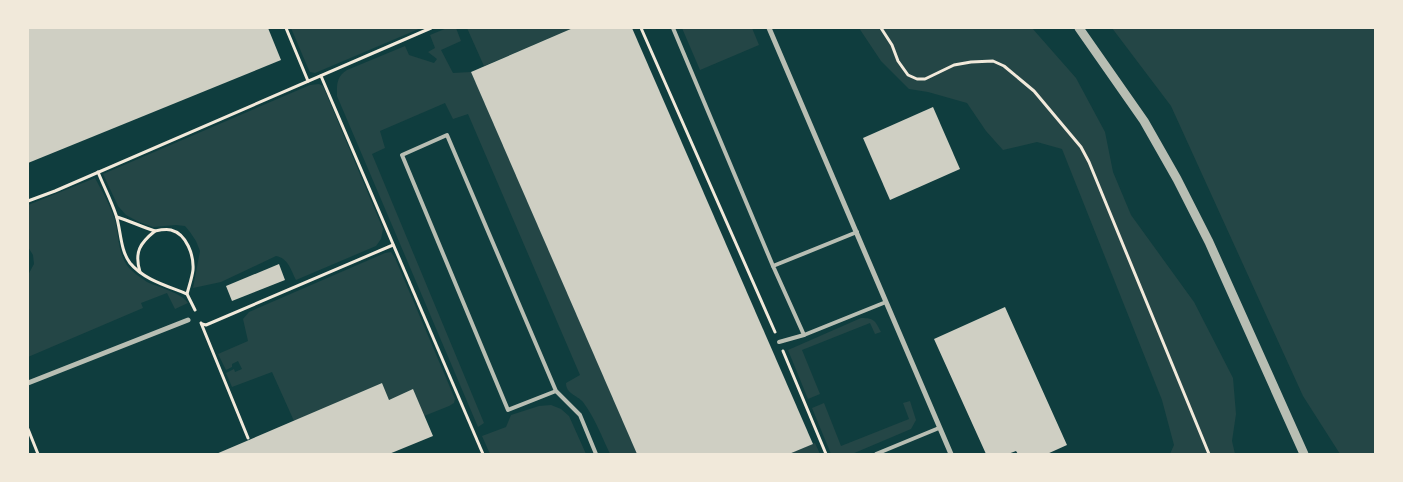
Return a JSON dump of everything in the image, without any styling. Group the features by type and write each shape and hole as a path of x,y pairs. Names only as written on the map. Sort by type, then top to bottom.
{"street":[{"path":"769,28 951,454"},
{"path":"1079,28 1144,121 1177,179 1209,242 1304,454"},
{"path":"28,383 188,320"}],"lane":[{"path":"673,28 804,335"},
{"path":"556,391 508,410 402,154 446,135 556,391 580,415 596,454"},
{"path":"773,266 856,232"},
{"path":"779,342 804,335 886,302"},
{"path":"876,454 940,428"}],"path":[{"path":"286,28 308,81"},
{"path":"28,201 431,28"},
{"path":"641,28 779,342 826,454"},
{"path":"881,28 892,45 898,61 908,75 917,79 925,79 954,65 971,62 993,62 1004,66 1034,91 1081,147 1089,162 1209,454"},
{"path":"321,76 483,454"},
{"path":"98,172 117,217 124,250 130,262 150,279 187,294"},
{"path":"117,217 155,231 172,231 180,235 185,241 192,259 193,269 187,294 202,324 248,438"},
{"path":"140,272 138,253 141,244 155,231"},
{"path":"188,320 194,318 206,325 393,245"},
{"path":"28,429 38,454"}],"shaded area":[{"path":"291,28 421,28 315,73 310,72"},
{"path":"447,28 456,28 461,41 441,50 453,73 471,72 637,454 610,454 587,408 566,387 566,383 580,375 468,114 453,119 445,103 380,131 385,148 372,154 484,423 478,427 337,96 339,78 347,70 405,46 409,55 434,63 437,59 428,52 435,48 430,35"},
{"path":"467,28 573,28 484,66"},
{"path":"682,28 752,28 759,45 700,70"},
{"path":"859,28 1032,28 1076,78 1105,132 1113,172 1131,215 1194,302 1233,378 1236,414 1232,441 1235,454 1170,454 1174,445 1162,400 1062,149 1037,142 1003,150 986,131 967,103 928,92 909,89 881,61"},
{"path":"1112,28 1375,28 1375,454 1340,454 1303,396 1171,106"},
{"path":"319,84 323,86 383,229 381,239 376,246 296,280 286,262 276,256 221,282 193,288 200,251 190,232 185,226 153,227 126,215 118,206 103,174 310,85"},
{"path":"95,178 113,214 125,263 147,282 181,296 188,303 175,309 167,293 141,303 143,308 28,357 28,275 34,264 33,255 28,247 28,205"},
{"path":"391,252 455,399 454,403 424,416 413,390 389,400 382,383 294,421 272,372 232,387 226,373 234,369 235,372 242,369 238,361 226,370 218,354 248,341 243,319 249,312"},
{"path":"861,318 874,321 881,332 875,334 870,323 802,350 820,394 808,399 788,350"},
{"path":"910,401 916,420 911,429 852,454 831,454 812,408 824,403 841,446 909,419 903,403"},
{"path":"551,405 561,409 569,416 586,454 490,454 482,436 506,427 511,415 539,406"},
{"path":"815,443 820,454 789,454"}],"building":[{"path":"28,28 268,28 281,60 28,163"},
{"path":"573,28 632,28 813,444 789,454 637,454 471,72"},
{"path":"933,107 960,169 890,200 863,138"},
{"path":"279,264 285,280 232,301 226,286"},
{"path":"1005,307 1067,445 1047,454 1018,454 1016,451 1008,454 986,454 934,339"},
{"path":"382,383 389,400 413,389 433,436 389,454 216,454"}]}
